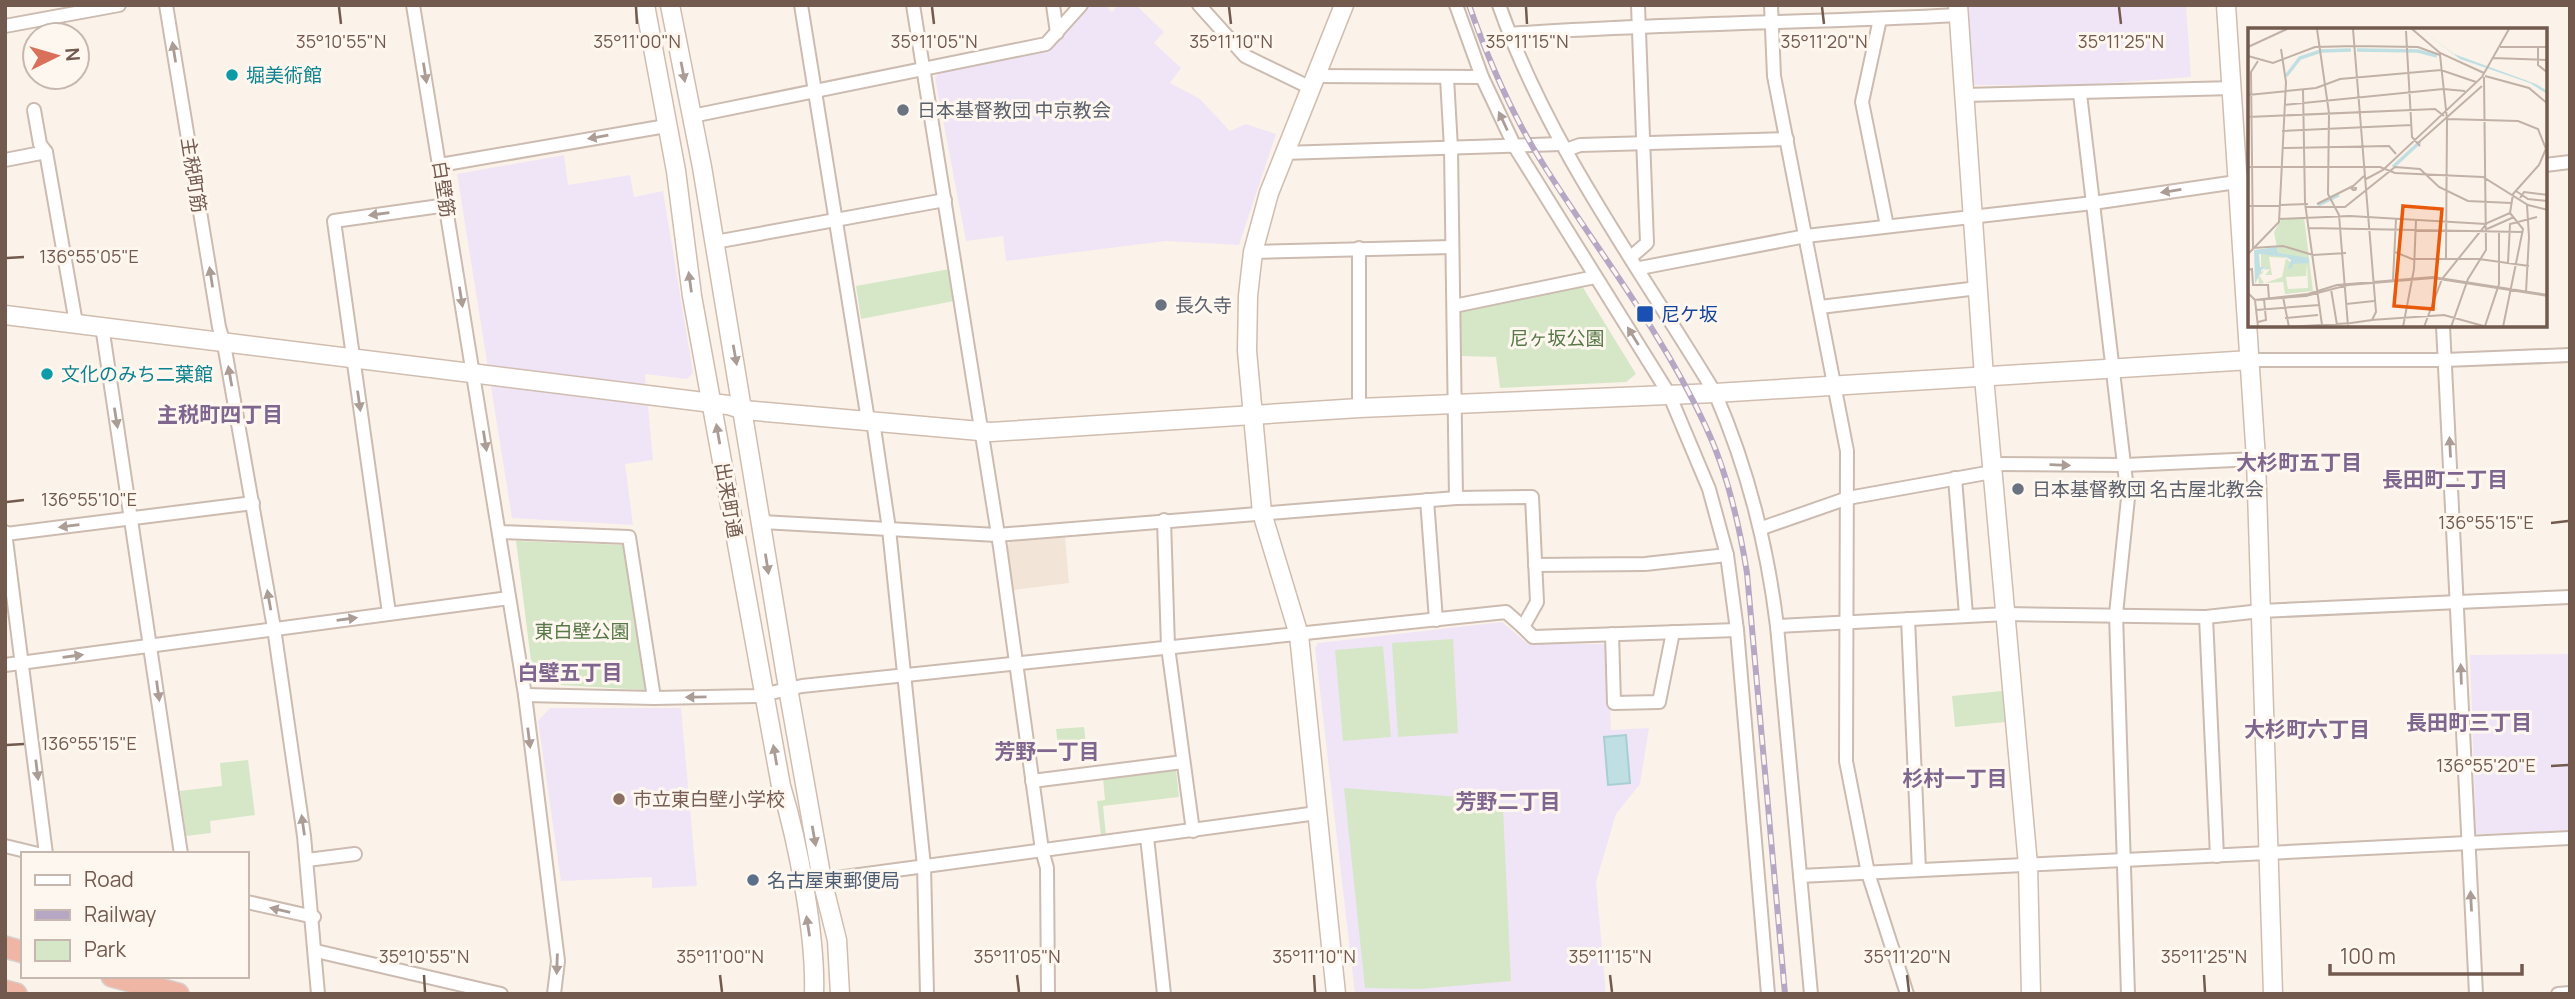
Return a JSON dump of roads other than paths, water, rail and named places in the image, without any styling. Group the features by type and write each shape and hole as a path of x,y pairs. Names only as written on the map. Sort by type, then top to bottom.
{"highway":[{"path":"119,978 178,994"},
{"path":"5,991 16,994"}],"street":[{"path":"5,26 119,5"},
{"name":"主税町筋","path":"166,5 219,327 225,344 274,628 314,917 318,994"},
{"name":"白壁筋","path":"414,5 525,695 558,961 554,994"},
{"name":"出来町通","path":"645,5 781,786 792,821 810,934 814,994"},
{"name":"出来町通","path":"670,5 715,242 822,880 837,940 840,994"},
{"path":"801,5 889,529 902,676 924,866 927,994"},
{"path":"913,5 977,422 982,431 1042,849 1047,868 1048,994"},
{"path":"1053,5 1057,33"},
{"path":"691,116 1046,44 1081,5"},
{"path":"1199,5 1245,56 1313,82 1482,77"},
{"path":"1336,994 1299,635 1262,513 1247,351 1248,296 1253,252 1283,153 1344,5"},
{"path":"1455,5 1482,77 1515,147 1669,394 1709,489 1727,555 1737,630 1768,994"},
{"path":"1499,5 1509,34 1564,147 1715,393 1734,438 1762,528 1777,626 1811,994"},
{"path":"1632,256 1647,243 1638,5"},
{"path":"1771,5 1774,76 1847,451 1846,761 1868,873 1907,994"},
{"path":"1847,5 1847,19"},
{"path":"2226,5 2244,180 2248,283"},
{"path":"1509,34 1640,25 1772,24 1880,19 1959,10 1984,377 2028,865 2031,994"},
{"path":"1880,19 1862,102 1887,226"},
{"path":"1447,78 1451,148 1456,498"},
{"path":"1964,95 2233,88"},
{"path":"2080,94 2128,498 2116,614 2128,994"},
{"path":"34,110 40,144 46,152 75,323"},
{"path":"440,165 666,126"},
{"path":"1283,153 1787,139"},
{"path":"5,160 46,152"},
{"path":"2547,165 2570,162"},
{"path":"1640,268 1806,236 2094,203 2244,180"},
{"path":"715,242 944,200"},
{"path":"389,613 334,221 447,205"},
{"path":"1253,252 1452,247"},
{"path":"1359,248 1359,408"},
{"path":"1454,306 1595,277"},
{"path":"1820,307 1978,288"},
{"path":"5,315 744,410 982,431 1253,417 1359,408 1715,393 2251,360 2445,360 2570,355"},
{"path":"102,326 152,645 181,852"},
{"path":"2250,327 2273,994"},
{"path":"2443,327 2476,994"},
{"path":"1762,528 1848,498 1955,478 1992,468 2256,459"},
{"path":"1955,478 1966,615"},
{"path":"760,522 997,535 1427,500 1532,497 1536,603 1523,627"},
{"path":"1427,500 1436,620"},
{"path":"46,852 24,662 5,533 253,503"},
{"path":"1164,520 1168,647 1193,831"},
{"path":"500,532 629,537 654,698"},
{"path":"1535,565 1645,564 1727,555"},
{"path":"1777,626 2006,614 2206,617 2261,611 2570,597"},
{"path":"5,665 509,598"},
{"path":"525,695 654,698 765,695 788,688 1506,612 1533,637 1737,630"},
{"path":"2206,617 2217,856"},
{"path":"1908,619 1919,870"},
{"path":"1612,634 1614,703 1659,702 1673,632"},
{"path":"1032,781 1183,762"},
{"path":"822,880 1317,813"},
{"path":"1147,837 1164,994"},
{"path":"1800,876 2570,838"},
{"path":"5,846 30,852"},
{"path":"307,860 355,854"},
{"path":"248,902 314,917"},
{"path":"316,951 501,994"},
{"path":"2558,994 2570,993"}],"water":[{"path":"1626,735 1630,783 1608,785 1604,737"}],"railway":[{"path":"1469,5 1521,126 1669,357 1705,425 1726,479 1747,573 1785,994"}],"place":[{"name":"堀美術館","path":"232,75"},
{"name":"日本基督教団 中京教会","path":"903,110"},
{"name":"長久寺","path":"1161,305"},
{"name":"尼ケ坂","path":"1645,314"},
{"name":"文化のみち二葉館","path":"47,374"},
{"name":"日本基督教団 名古屋北教会","path":"2018,489"},
{"name":"市立東白壁小学校","path":"619,799"},
{"name":"名古屋東郵便局","path":"753,880"}],"district":[{"name":"主税町四丁目","path":"220,415"},
{"name":"大杉町五丁目","path":"2299,463"},
{"name":"長田町二丁目","path":"2445,480"},
{"name":"白壁五丁目","path":"570,673"},
{"name":"長田町三丁目","path":"2469,723"},
{"name":"大杉町六丁目","path":"2307,730"},
{"name":"芳野一丁目","path":"1047,752"},
{"name":"杉村一丁目","path":"1955,779"},
{"name":"芳野二丁目","path":"1508,802"}],"park label":[{"name":"尼ヶ坂公園","path":"1557,338"},
{"name":"東白壁公園","path":"582,631"}]}
